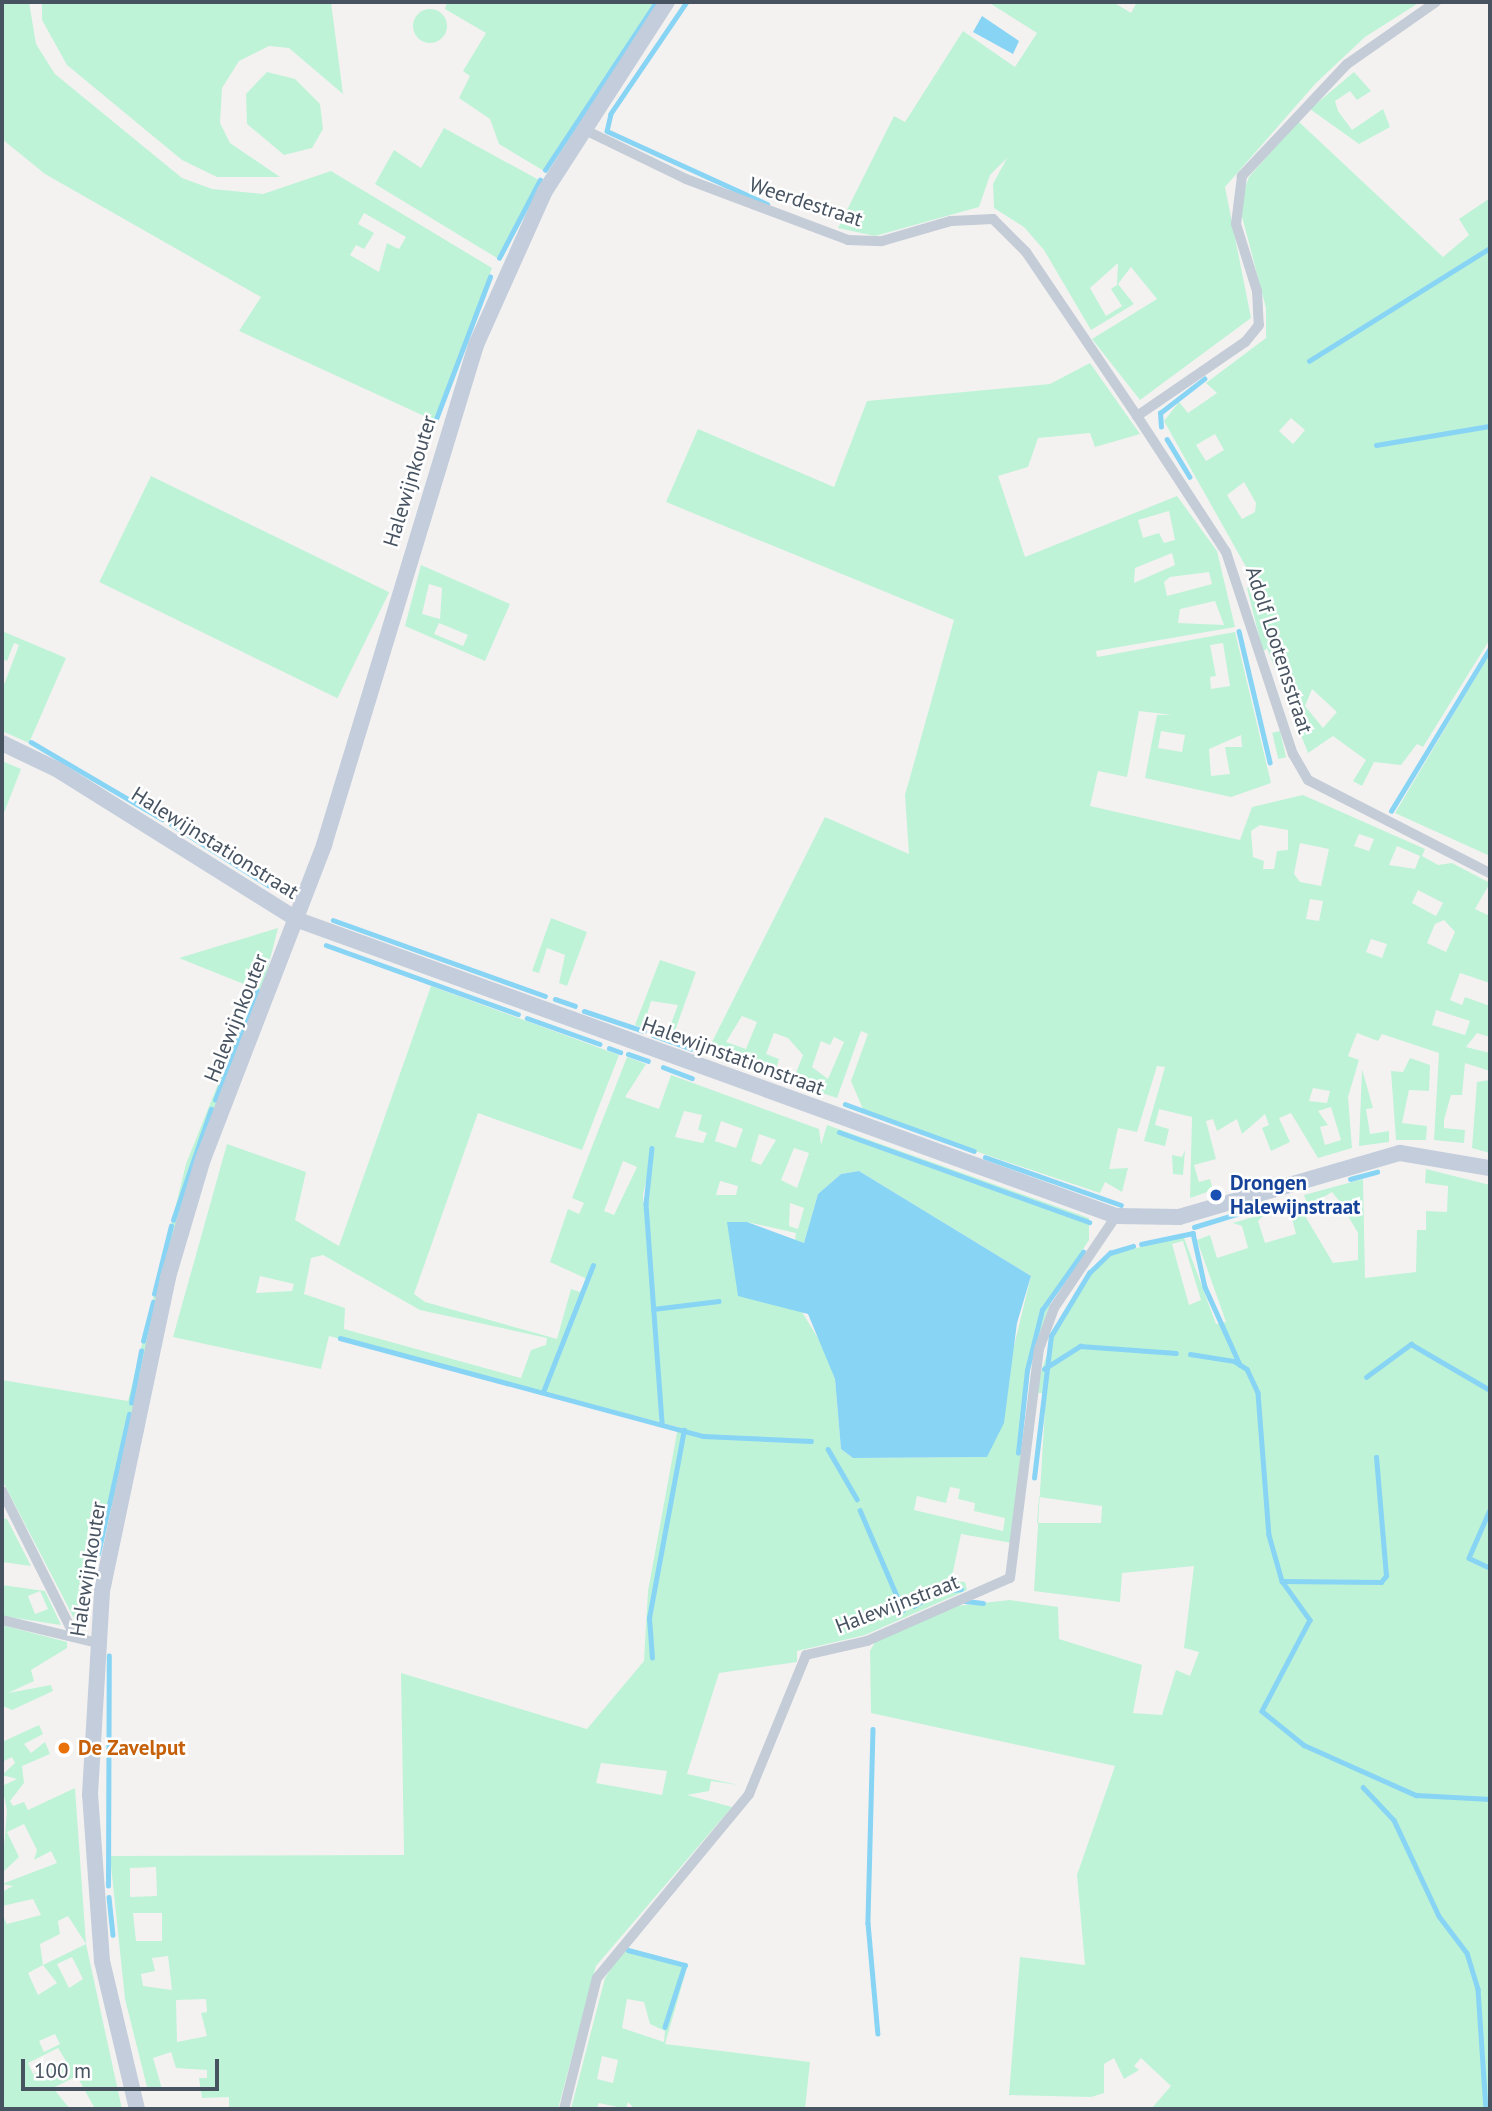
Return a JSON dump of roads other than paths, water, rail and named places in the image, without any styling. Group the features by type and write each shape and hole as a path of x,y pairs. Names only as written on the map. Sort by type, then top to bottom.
{"street":[{"name":"Halewijnkouter","path":"136,2109 116,2035 93,1880 98,1643 120,1497 179,1234 299,920 476,345 539,203 583,129 667,2"},
{"path":"1137,416 1245,342 1259,325 1257,291 1236,224 1242,176 1347,64 1436,2"},
{"name":"Weerdestraat","path":"583,129 686,179 848,240 882,241 973,217 993,219 1026,251 1137,416"},
{"name":"Adolf Lootensstraat","path":"1137,416 1226,552 1293,754 1308,780 1490,873"},
{"name":"Halewijnstationstraat","path":"2,743 58,770 299,920 1116,1216 1179,1217 1400,1153 1490,1168"},
{"name":"Halewijnstraat","path":"564,2109 597,1978 749,1794 806,1656 867,1641 1010,1578 1038,1349 1054,1308 1116,1216"},
{"path":"2,1492 75,1637"},
{"path":"2,1620 98,1643"}],"water":[{"path":"982,16 1019,41 1013,54 973,32"},
{"path":"859,1171 1031,1276 1017,1323 1004,1423 987,1457 853,1458 841,1449 835,1379 808,1314 738,1296 727,1222 747,1222 804,1243 818,1194 841,1174"}],"waterway":[{"path":"545,170 656,2"},
{"path":"687,2 611,114 607,131 767,204"},
{"path":"499,258 540,180"},
{"path":"1309,361 1490,248"},
{"path":"436,419 490,277"},
{"path":"1161,427 1160,413 1204,379"},
{"path":"1376,445 1490,426"},
{"path":"1167,439 1190,477"},
{"path":"1239,631 1270,762"},
{"path":"1391,811 1490,648"},
{"path":"31,742 162,819"},
{"path":"171,824 268,885"},
{"path":"333,920 545,996"},
{"path":"326,945 518,1014"},
{"path":"215,1100 257,991"},
{"path":"555,999 575,1006"},
{"path":"584,1011 644,1031"},
{"path":"527,1018 600,1044"},
{"path":"653,1035 692,1049"},
{"path":"609,1048 620,1052"},
{"path":"628,1054 648,1061"},
{"path":"663,1067 692,1078"},
{"path":"845,1104 974,1151"},
{"path":"173,1220 211,1109"},
{"path":"839,1132 1089,1222"},
{"path":"652,1148 646,1204 662,1423"},
{"path":"985,1157 1121,1205"},
{"path":"1350,1179 1377,1172"},
{"path":"1194,1227 1250,1210"},
{"path":"154,1294 171,1226"},
{"path":"1141,1244 1193,1233 1205,1287 1240,1365"},
{"path":"1034,1478 1051,1336 1089,1273 1110,1253 1133,1246"},
{"path":"1018,1453 1027,1370 1042,1310 1083,1252"},
{"path":"543,1392 593,1265"},
{"path":"653,1309 719,1301"},
{"path":"143,1341 153,1302"},
{"path":"340,1338 703,1436 811,1441"},
{"path":"1366,1377 1411,1344 1490,1390"},
{"path":"1044,1369 1080,1346 1176,1353"},
{"path":"131,1403 141,1351"},
{"path":"1190,1354 1234,1361 1247,1369 1258,1393 1269,1535 1282,1581 1310,1620 1262,1711 1304,1745 1416,1795 1490,1799"},
{"path":"98,1554 129,1414"},
{"path":"652,1658 649,1618 684,1430"},
{"path":"828,1449 857,1499"},
{"path":"1282,1581 1381,1582 1386,1576 1376,1457"},
{"path":"860,1510 903,1610"},
{"path":"1490,1510 1469,1558 1490,1568"},
{"path":"914,1606 937,1592 961,1589"},
{"path":"965,1601 983,1603"},
{"path":"108,1886 109,1656"},
{"path":"873,1729 868,1923 878,2034"},
{"path":"1363,1787 1394,1820 1439,1916 1467,1953 1478,1989 1486,2109"},
{"path":"109,1897 113,1935"},
{"path":"628,1950 685,1965 665,2027"}],"place":[{"name":"Drongen Halewijnstraat","path":"1216,1195"},
{"name":"De Zavelput","path":"64,1748"}]}
